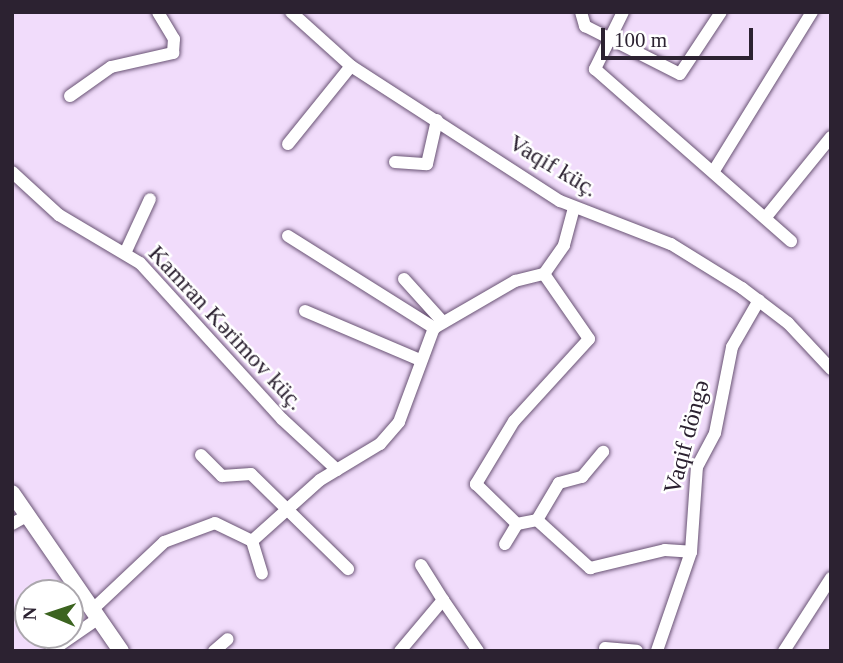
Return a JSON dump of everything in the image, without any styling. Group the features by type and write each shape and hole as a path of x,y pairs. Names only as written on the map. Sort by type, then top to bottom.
{"main road":[{"path":"12,493 121,651"}],"street":[{"path":"70,96 111,67 173,53 174,39 158,12"},
{"name":"Vaqif küç.","path":"291,12 351,66 574,208 671,244 759,300 831,369"},
{"path":"581,12 585,26 680,74 721,12"},
{"path":"623,12 596,62 600,76 715,169 791,241"},
{"path":"715,169 812,12"},
{"path":"288,144 351,66"},
{"path":"395,162 430,161 437,120"},
{"path":"766,217 831,137"},
{"name":"Kamran Kərimov küç.","path":"12,172 60,215 126,251 337,470"},
{"path":"126,251 150,199"},
{"path":"252,541 337,470 393,430 420,359 438,324 515,281 544,274 564,245 574,208"},
{"path":"288,236 438,324"},
{"path":"517,524 479,492 478,478 514,421 590,334 544,274"},
{"path":"404,279 438,324"},
{"name":"Vaqif döngə","path":"657,651 691,552 697,467 715,433 732,346 759,300"},
{"path":"306,311 420,359"},
{"path":"505,544 517,524 537,520 559,483 582,477 603,452"},
{"path":"201,455 222,476 251,474 290,508 348,569"},
{"path":"12,524 28,515"},
{"path":"537,520 590,568 666,550 691,552"},
{"path":"51,651 96,613 164,542 215,523 252,541 262,573"},
{"path":"421,565 478,651"},
{"path":"784,651 831,578"},
{"path":"400,651 443,600"},
{"path":"214,651 228,639"},
{"path":"605,648 637,651"}]}
